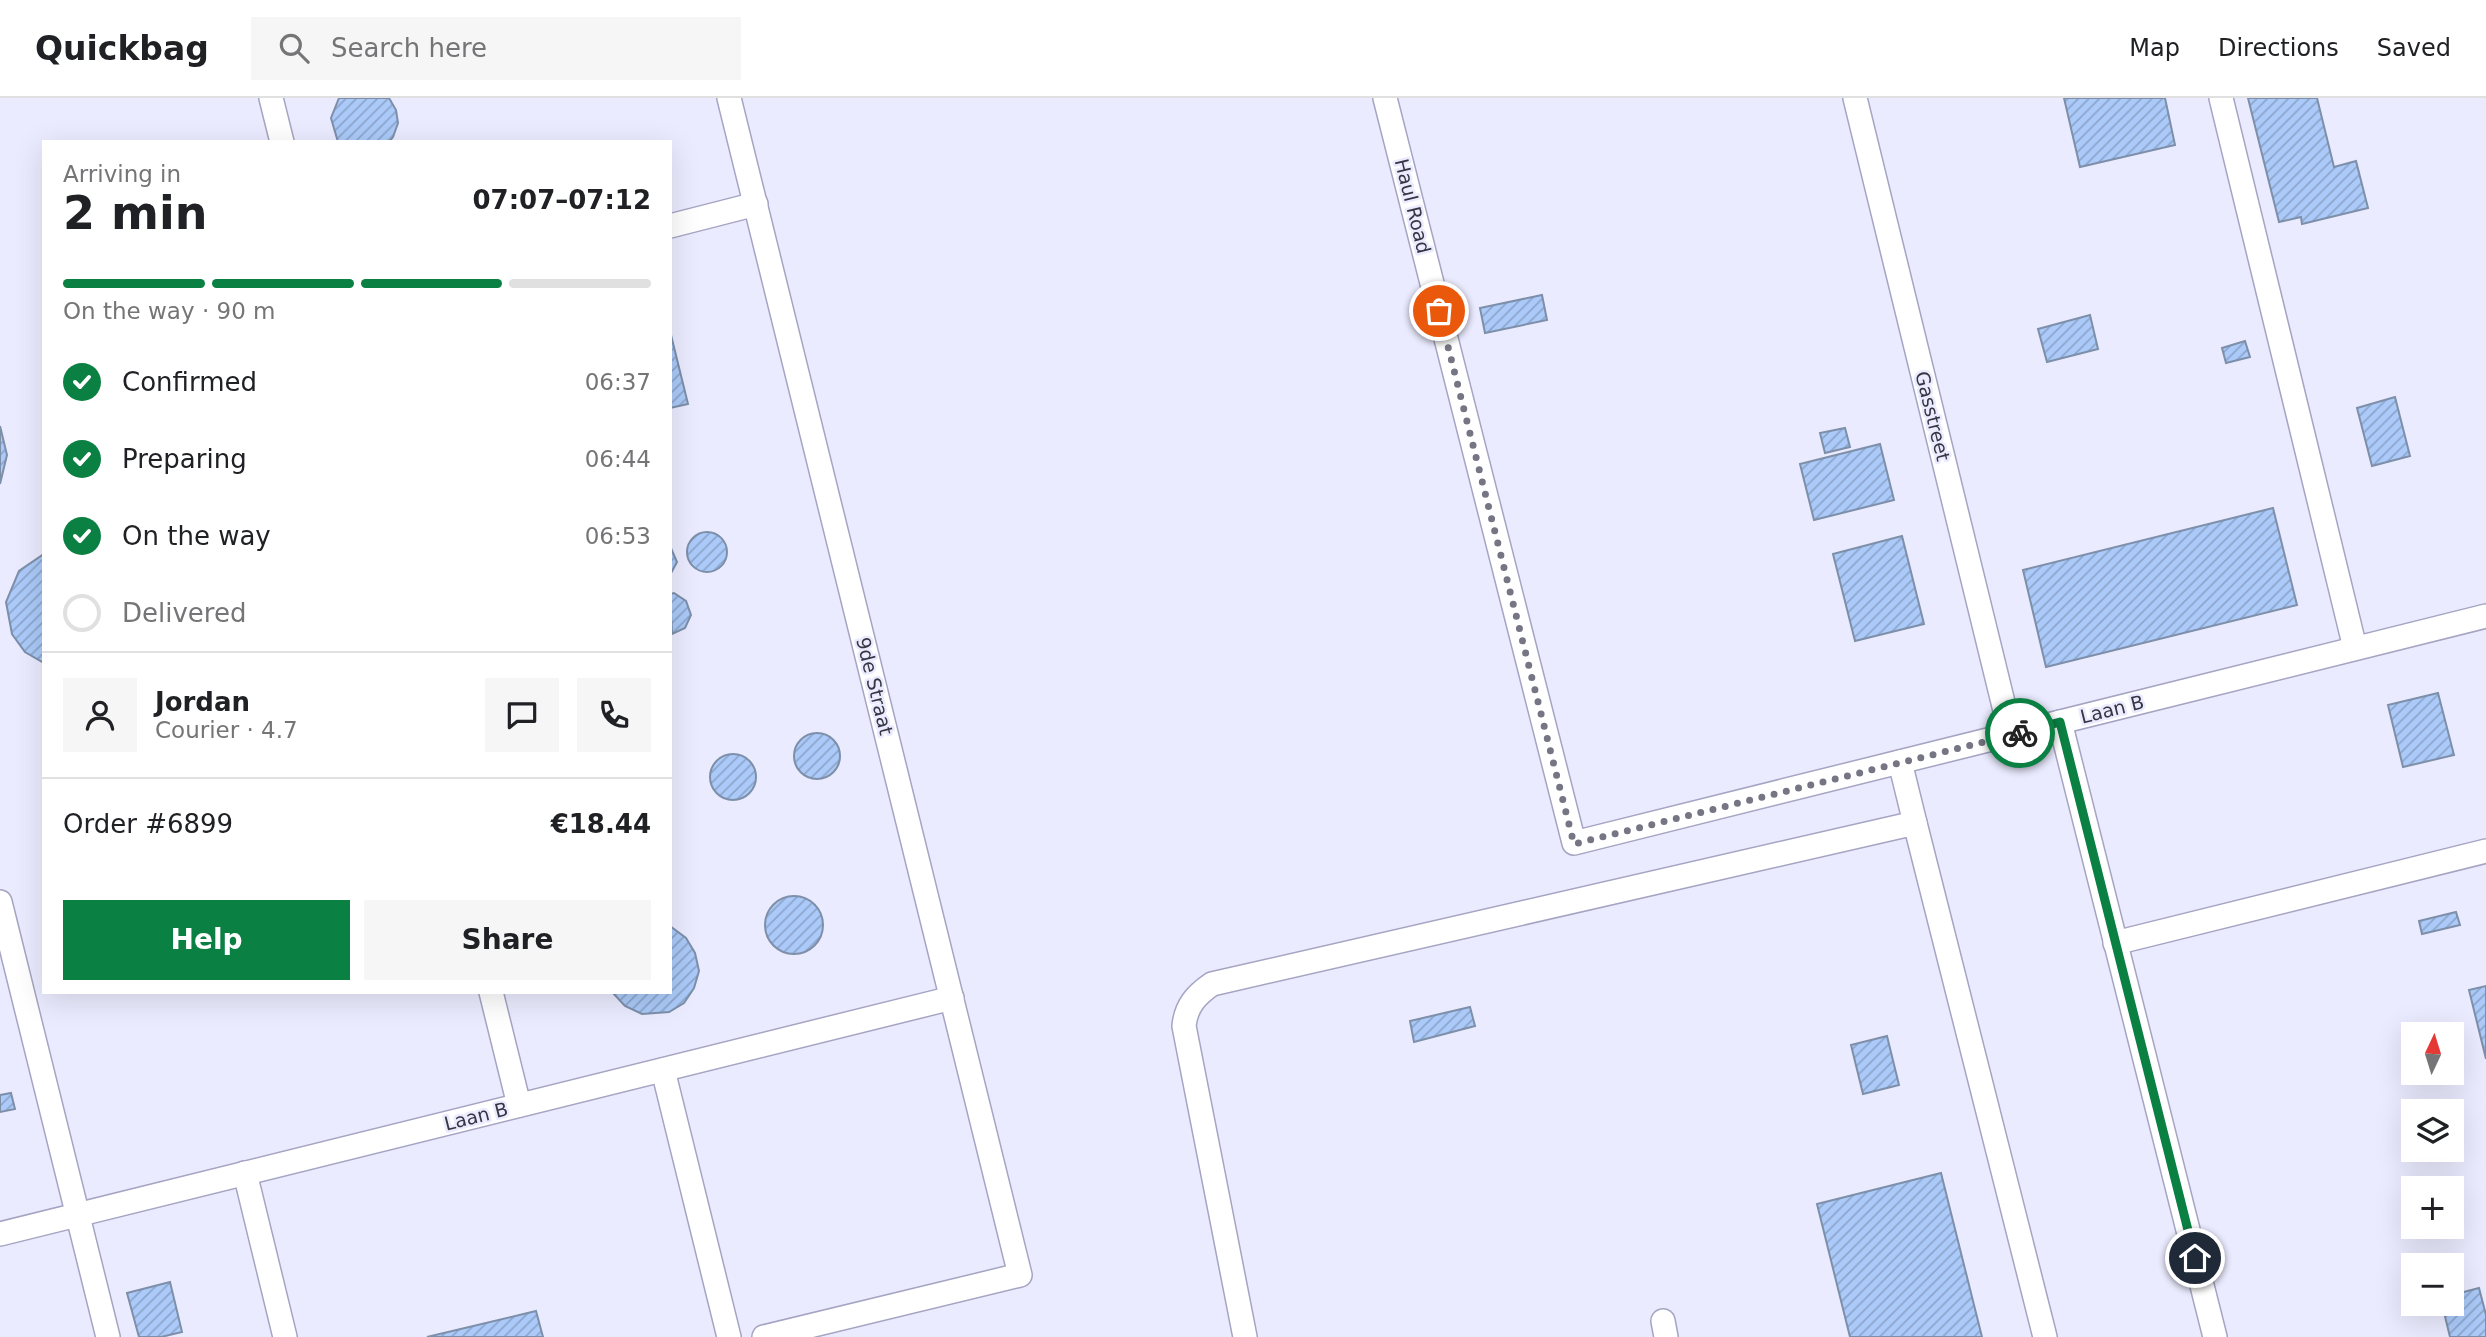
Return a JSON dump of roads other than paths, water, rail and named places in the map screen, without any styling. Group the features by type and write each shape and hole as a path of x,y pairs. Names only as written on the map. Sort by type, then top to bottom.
{"lane":[{"path":"271,98 282,140"},
{"name":"9de Straat","path":"729,98 1020,1275 764,1337"},
{"name":"Haul Road","path":"1385,98 1574,844"},
{"name":"Gasstreet","path":"1855,98 2011,735"},
{"path":"2221,98 2355,648"},
{"path":"672,225 756,204"},
{"name":"Laan B","path":"1574,844 2486,615"},
{"path":"2060,722 2215,1337"},
{"path":"1900,762 2045,1337"},
{"path":"1245,1337 1184,1026 1185,1014 1198,993 1212,984 1915,823"},
{"path":"2115,943 2486,851"},
{"path":"0,902 108,1337"},
{"path":"491,994 519,1105"},
{"name":"Laan B","path":"0,1234 952,998"},
{"path":"663,1070 729,1337"},
{"path":"245,1173 285,1337"}]}
